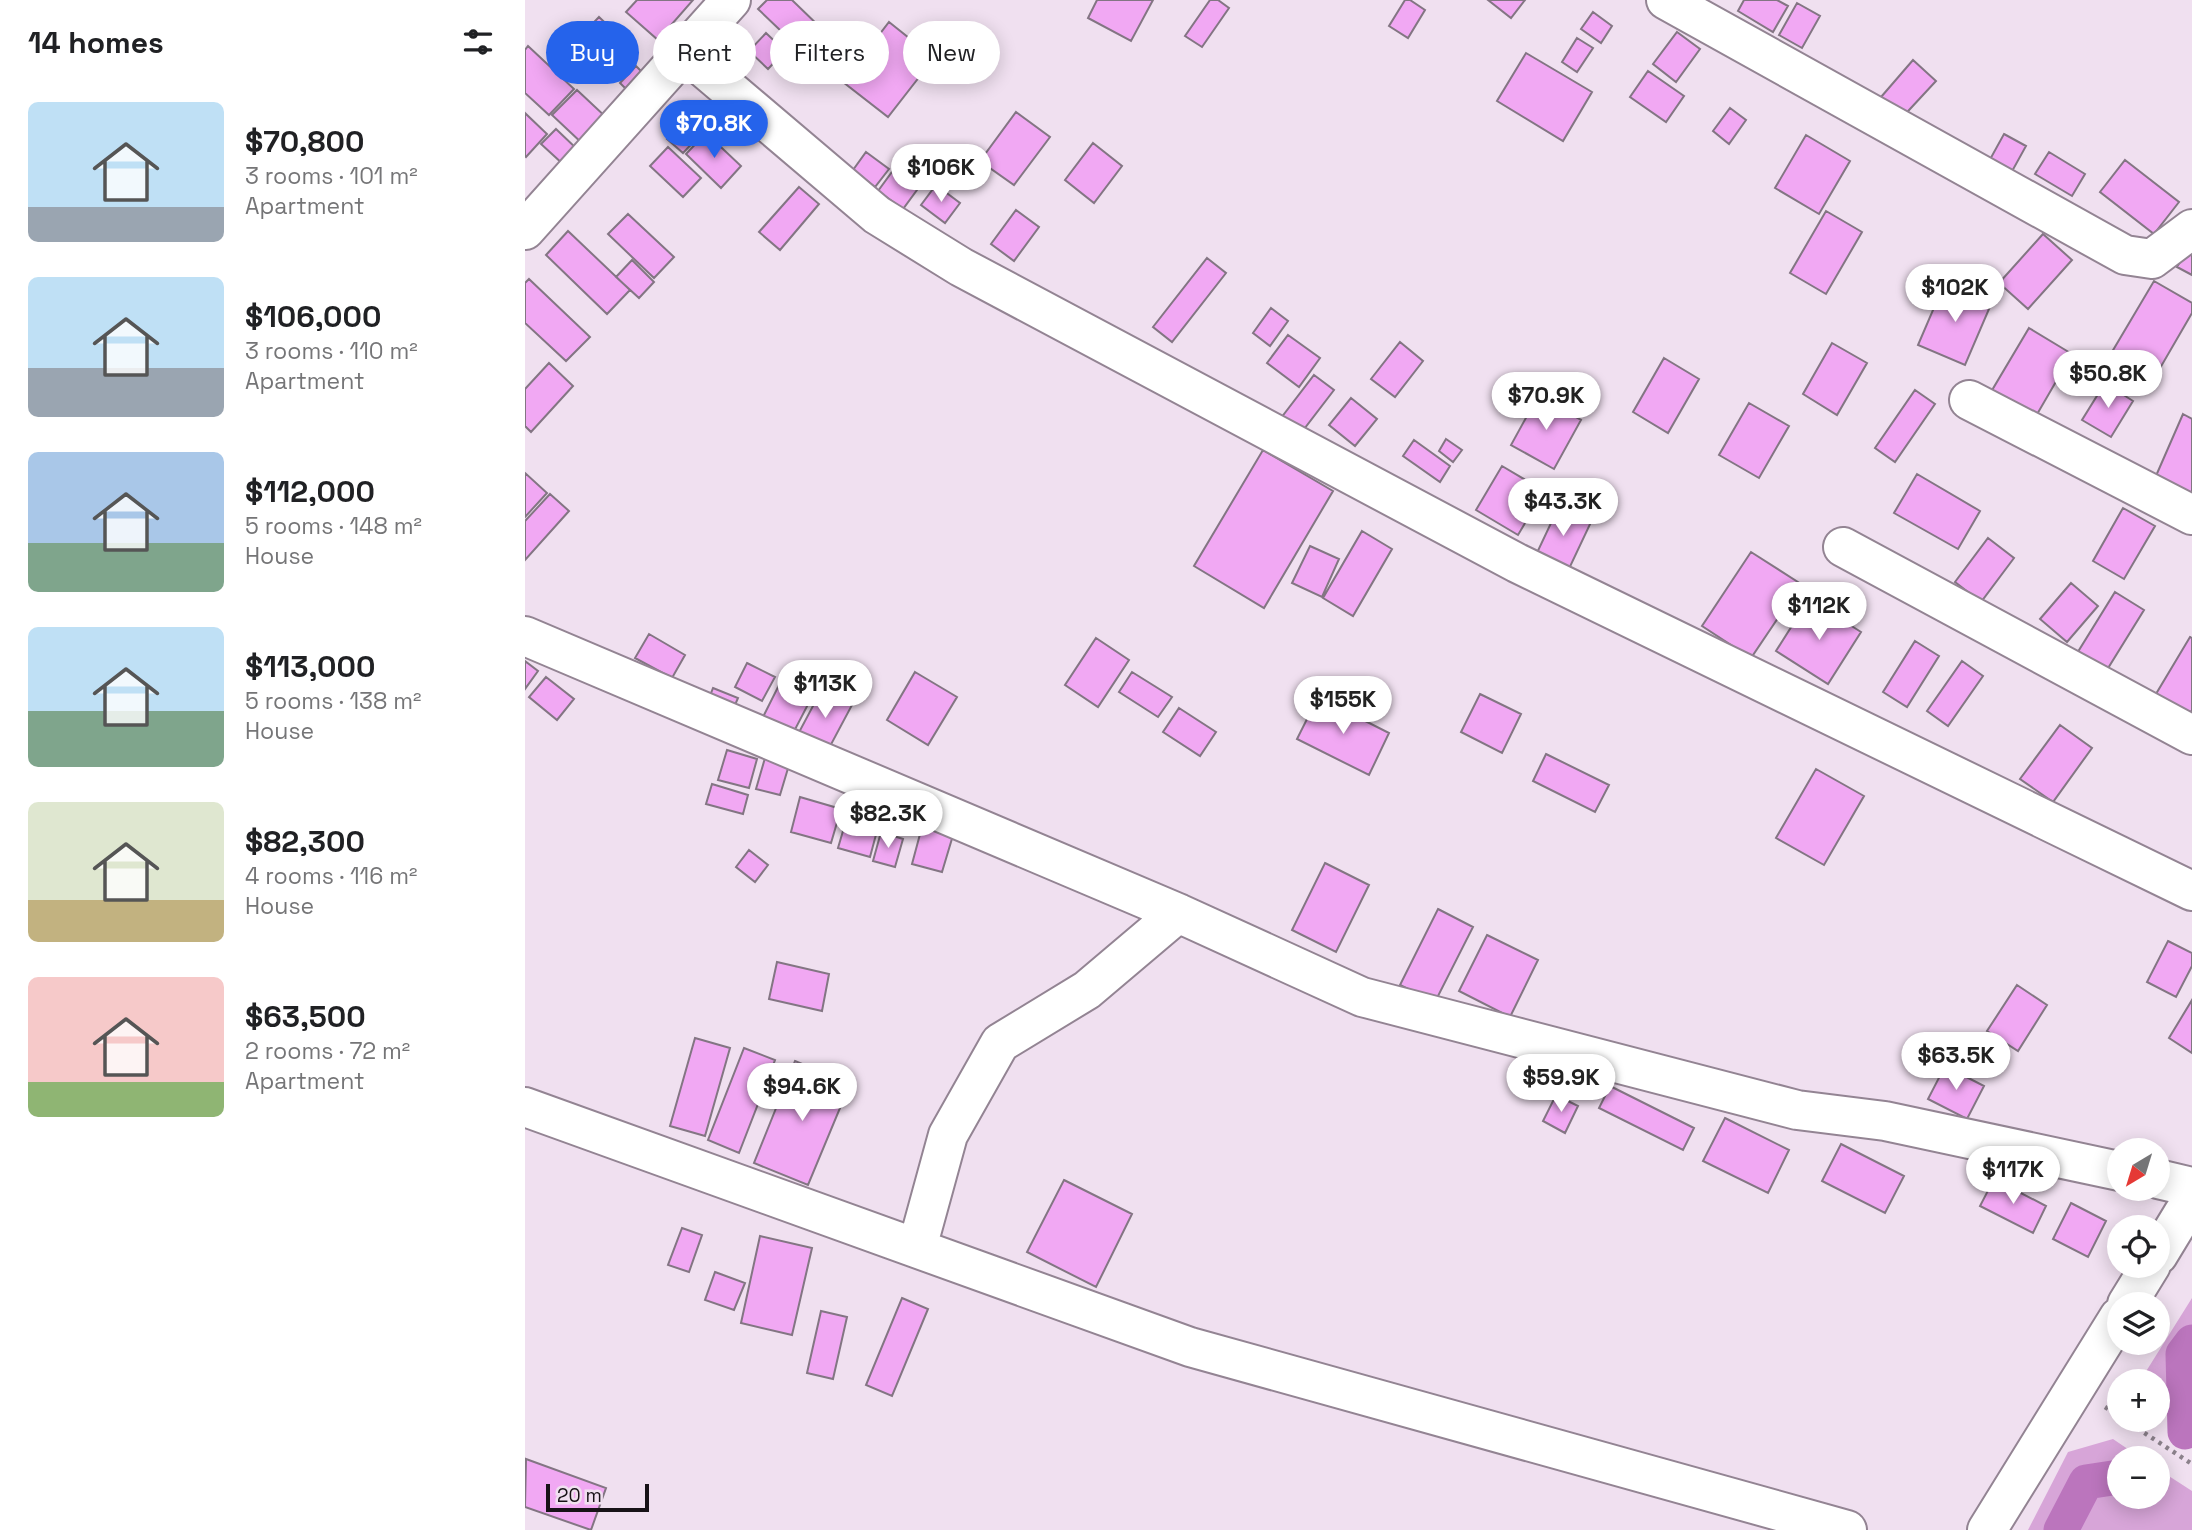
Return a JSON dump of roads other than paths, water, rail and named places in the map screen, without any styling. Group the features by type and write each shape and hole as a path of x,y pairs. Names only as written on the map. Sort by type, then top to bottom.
{"street":[{"path":"712,21 731,0"},
{"path":"1666,0 2125,255 2152,259 2192,229"},
{"path":"525,230 656,84"},
{"path":"723,84 877,215 961,267 1517,563 2192,891"},
{"path":"1969,400 2192,515"},
{"path":"1843,547 2192,735"},
{"path":"525,636 1178,913 1362,997 1797,1110 1885,1121 2107,1168"},
{"path":"918,1248 948,1135 1000,1043 1087,990 1178,913"},
{"path":"525,1108 1190,1347 1847,1530"},
{"path":"2170,1182 2192,1187"},
{"path":"2170,1235 2192,1199"},
{"path":"1987,1530 2107,1336"}],"waterway":[{"path":"2185,1432 2183,1354 2192,1342"},
{"path":"2061,1530 2086,1482 2107,1479"}]}
